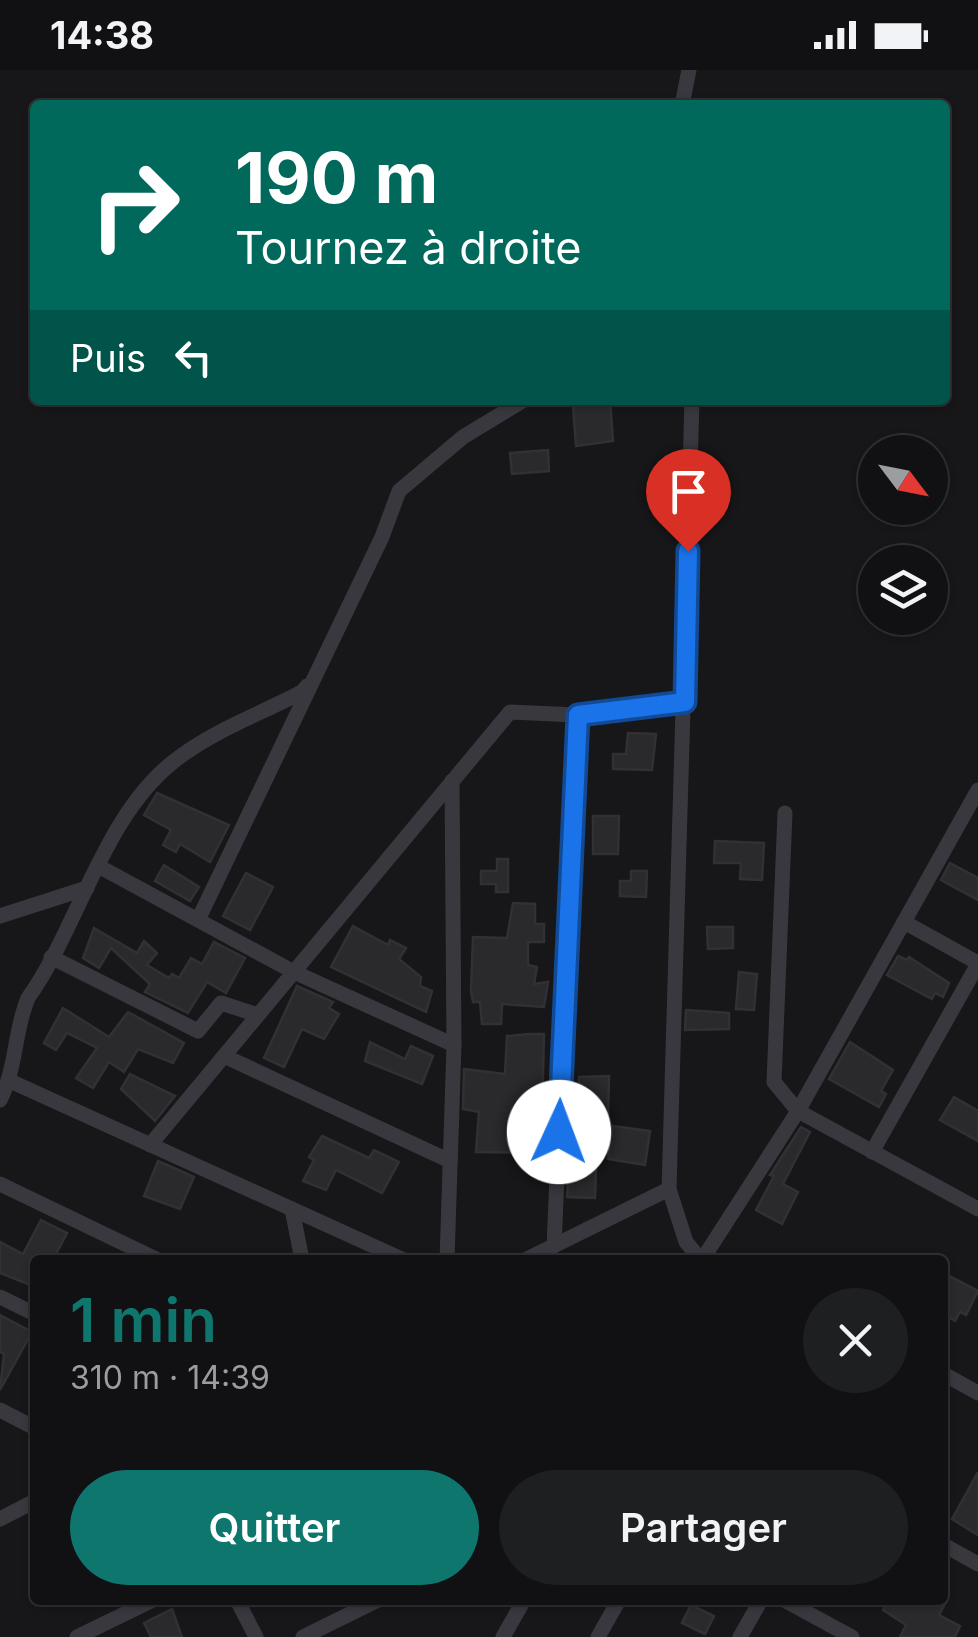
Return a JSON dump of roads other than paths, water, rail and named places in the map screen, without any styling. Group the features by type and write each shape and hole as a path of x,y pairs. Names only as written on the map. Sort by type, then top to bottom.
{"street":[{"path":"685,100 689,70"},
{"path":"198,920 399,492 463,437 516,405"},
{"path":"692,405 669,1189 686,1242 698,1255"},
{"path":"0,1100 10,1081 19,1020 128,816 170,764 202,741 302,692 317,672"},
{"path":"150,1145 510,712 578,715 685,702"},
{"path":"554,1246 578,715"},
{"path":"446,1255 454,1045 452,781"},
{"path":"705,1255 798,1111 977,796"},
{"path":"785,812 774,1082 798,1111 978,1209"},
{"path":"100,867 294,972 454,1045"},
{"path":"0,916 88,888"},
{"path":"872,1152 978,964 904,922"},
{"path":"51,957 198,1031 220,1003 258,1016"},
{"path":"224,1056 450,1162"},
{"path":"10,1081 393,1255"},
{"path":"0,1184 148,1255"},
{"path":"535,1255 669,1189"},
{"path":"292,1209 301,1255"},
{"path":"0,1297 30,1312"},
{"path":"948,1377 978,1393"},
{"path":"0,1410 30,1425"},
{"path":"3,1514 30,1503"},
{"path":"948,1547 978,1564"},
{"path":"77,1637 143,1605"},
{"path":"240,1605 256,1637"},
{"path":"304,1637 368,1605"},
{"path":"503,1637 521,1605"},
{"path":"598,1637 616,1605"},
{"path":"740,1637 758,1605"},
{"path":"793,1605 852,1637"}]}
